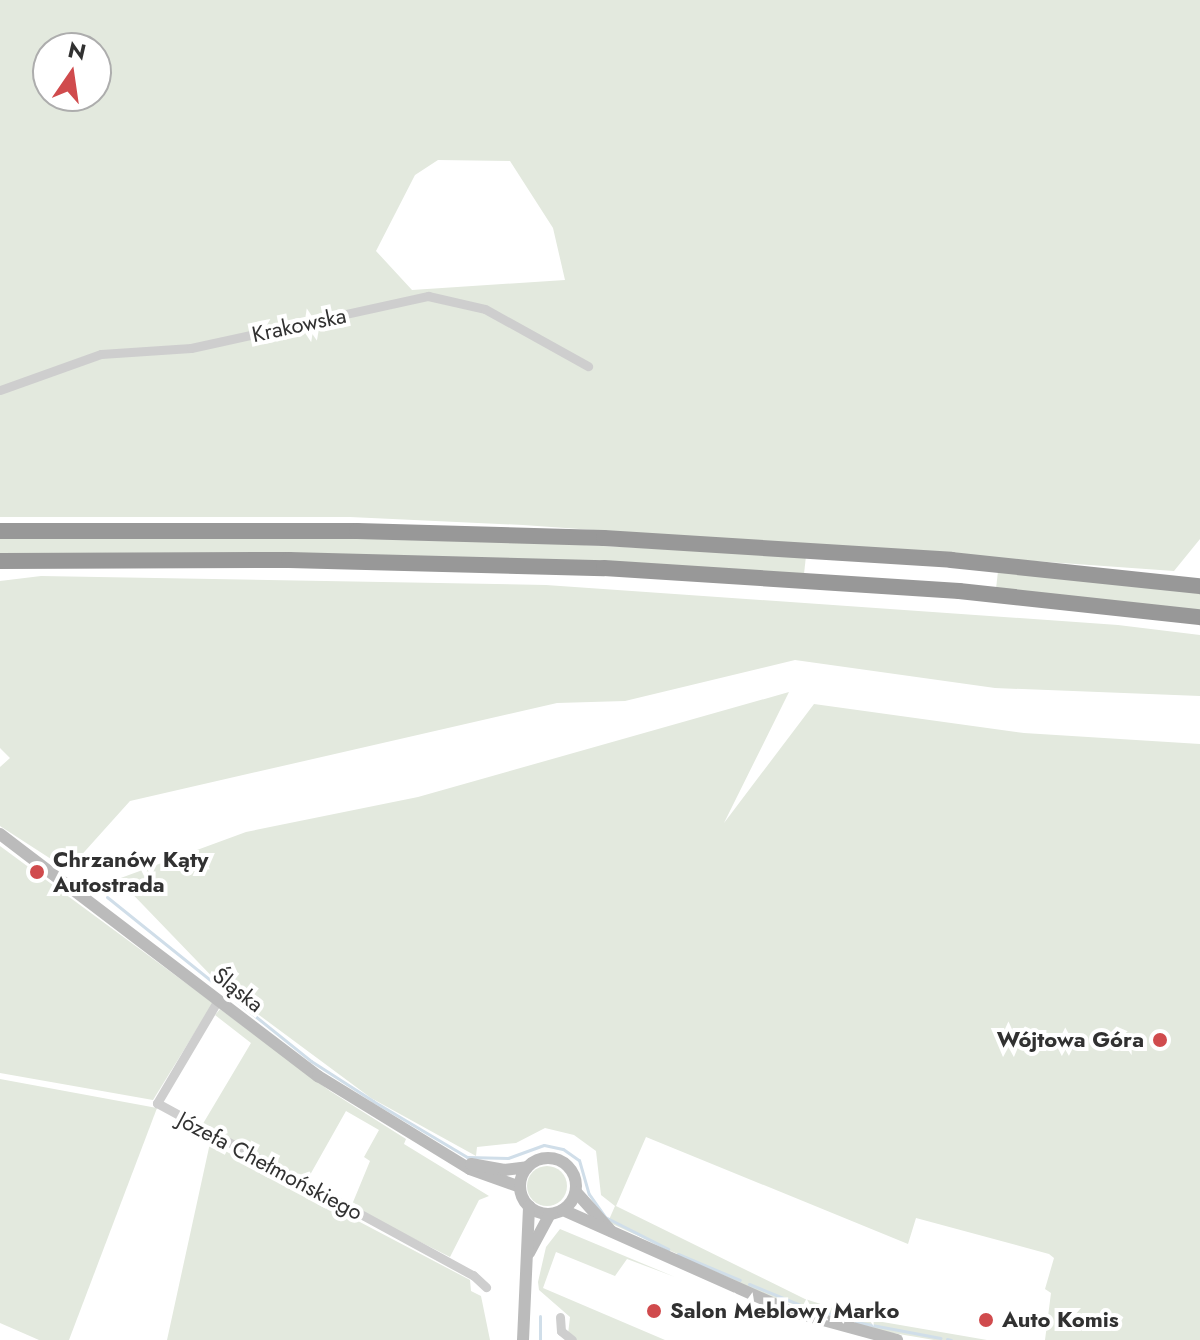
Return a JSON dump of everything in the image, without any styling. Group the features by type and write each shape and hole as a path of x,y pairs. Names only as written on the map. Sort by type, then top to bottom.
{"highway":[{"path":"0,531 357,531 619,538 951,560 1200,586"},
{"path":"0,564 25,561 289,560 604,568 959,591 1199,617"}],"main road":[{"name":"Śląska","path":"0,834 344,1094 462,1162 520,1187"},
{"path":"523,1340 529,1206 520,1187 527,1167 541,1158 557,1159 571,1168 576,1192 613,1233"},
{"name":"Śląska","path":"462,1162 504,1170 527,1167"},
{"path":"529,1206 550,1214 563,1210 576,1192"},
{"path":"563,1210 790,1311 897,1340"},
{"path":"528,1256 550,1214"}],"street":[{"name":"Krakowska","path":"0,390 101,354 191,348 428,296 485,309 588,366"},
{"name":"Józefa Chełmońskiego","path":"218,1000 157,1103 473,1275 486,1287"},
{"path":"560,1317 561,1331 572,1340"}],"shaded area":[{"path":"0,0 1200,0 1200,539 1174,571 523,525 350,517 0,517","holes":["438,160 510,161 553,228 565,280 412,290 376,251 415,175"]},
{"path":"332,537 523,542 806,556 804,574 0,554 0,538"},
{"path":"998,571 1200,593 1200,611 996,589"},
{"path":"41,576 546,585 1118,625 1200,635 1200,696 995,688 795,660 625,701 557,703 130,801 68,870 0,826 0,767 10,758 0,748 0,581"},
{"path":"789,692 724,823 814,704 1024,733 1200,744 1200,1340 1045,1340 1051,1293 1045,1289 1054,1258 1049,1254 916,1218 908,1244 646,1137 616,1206 805,1299 871,1320 987,1340 934,1340 887,1332 773,1298 608,1222 615,1206 601,1195 596,1151 574,1135 545,1128 516,1143 477,1147 476,1156 371,1098 224,989 118,879 246,832 418,797"},
{"path":"0,846 213,1003 153,1100 0,1073"},
{"path":"220,1009 330,1091 406,1139 404,1144 489,1196 479,1200 450,1257 351,1207 370,1161 364,1157 379,1130 346,1111 306,1182 201,1127 251,1043 215,1015"},
{"path":"0,1079 157,1108 69,1340 39,1340 0,1323"},
{"path":"210,1143 470,1280 471,1291 481,1296 490,1340 167,1340"},
{"path":"547,1166 561,1172 567,1186 561,1200 547,1206 533,1200 527,1186 533,1172"},
{"path":"560,1229 675,1277 627,1259 615,1276 556,1252 543,1288 665,1340 576,1340 568,1334 570,1317 539,1290 538,1282 546,1247"}],"waterway":[{"path":"107,897 311,1061 373,1101 467,1157 508,1158 544,1145 563,1149 579,1160 589,1194 605,1217 668,1249"},
{"path":"678,1254 740,1280"},
{"path":"749,1284 803,1306"},
{"path":"814,1309 850,1320"},
{"path":"540,1316 540,1340"},
{"path":"856,1322 941,1338"},
{"path":"947,1339 951,1340"}],"place":[{"name":"Chrzanów Kąty Autostrada","path":"37,872"},
{"name":"Wójtowa Góra","path":"1160,1040"},
{"name":"Salon Meblowy Marko","path":"654,1311"},
{"name":"Auto Komis","path":"986,1320"}]}
